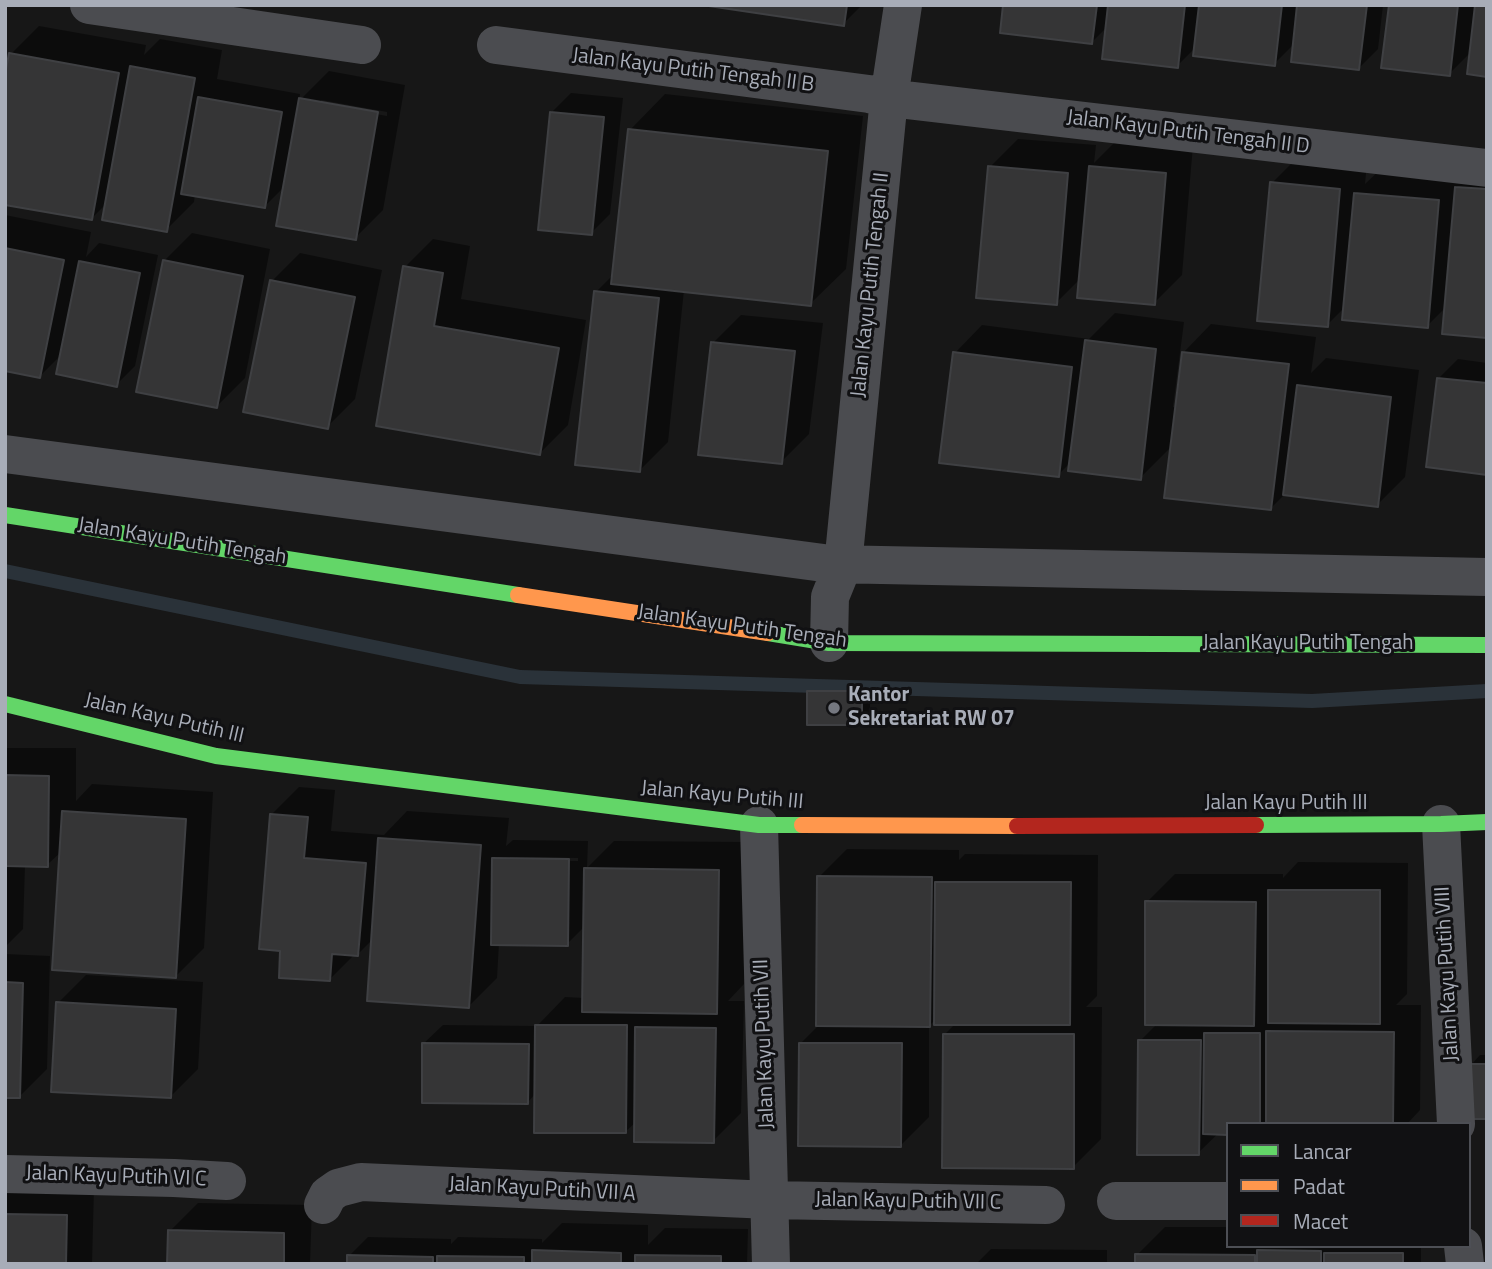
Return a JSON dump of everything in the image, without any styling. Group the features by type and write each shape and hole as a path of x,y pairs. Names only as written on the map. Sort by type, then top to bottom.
{"street":[{"path":"89,5 362,45"},
{"name":"Jalan Kayu Putih Tengah II","path":"840,643 830,597 843,565 890,98 903,5"},
{"name":"Jalan Kayu Putih Tengah II B","path":"496,45 890,98"},
{"name":"Jalan Kayu Putih Tengah II D","path":"890,98 1487,168"},
{"path":"5,454 843,565 1487,577"},
{"name":"Jalan Kayu Putih Tengah","path":"5,515 840,643 1487,645"},
{"name":"Jalan Kayu Putih III","path":"5,704 216,756 759,825 1115,826 1487,822"},
{"name":"Jalan Kayu Putih VIII","path":"1441,824 1456,1122"},
{"name":"Jalan Kayu Putih VII","path":"759,825 771,1264"},
{"name":"Jalan Kayu Putih VI C","path":"5,1174 227,1181"},
{"name":"Jalan Kayu Putih VII A","path":"323,1205 328,1195 338,1188 360,1182 770,1200"},
{"name":"Jalan Kayu Putih VII C","path":"770,1200 1046,1205"},
{"path":"1116,1201 1226,1200"}],"building":[{"path":"702,5 847,5 844,26"},
{"path":"1003,5 1097,5 1092,44 1000,33"},
{"path":"1108,5 1185,5 1178,68 1102,59"},
{"path":"1199,5 1282,5 1275,66 1193,56"},
{"path":"1297,5 1367,5 1359,70 1291,62"},
{"path":"1389,5 1458,5 1450,76 1381,68"},
{"path":"1475,5 1487,5 1487,77 1467,74"},
{"path":"9,53 119,73 92,220 5,205 5,75"},
{"path":"130,66 195,78 167,232 102,220"},
{"path":"198,97 282,112 265,208 181,194"},
{"path":"299,98 378,112 356,240 276,226"},
{"path":"550,112 604,117 592,235 538,230"},
{"path":"628,129 828,151 811,306 611,284"},
{"path":"988,166 1068,173 1057,305 976,298"},
{"path":"1089,166 1166,173 1155,305 1077,298"},
{"path":"1270,182 1340,189 1328,327 1257,321"},
{"path":"1455,187 1487,189 1487,338 1442,334"},
{"path":"1354,193 1439,200 1428,328 1342,320"},
{"path":"5,248 64,260 40,378 5,371"},
{"path":"163,260 243,276 217,408 136,392"},
{"path":"79,261 140,273 117,387 56,374"},
{"path":"403,266 443,273 434,326 559,348 540,455 376,426"},
{"path":"270,280 355,297 328,429 243,412"},
{"path":"594,291 659,298 640,472 575,465"},
{"path":"1085,340 1156,349 1141,480 1068,471"},
{"path":"711,342 795,351 782,464 698,455"},
{"path":"953,352 1072,367 1059,477 939,463"},
{"path":"1182,352 1289,364 1271,510 1164,498"},
{"path":"1437,378 1487,383 1487,475 1426,467"},
{"path":"1297,385 1391,397 1378,507 1283,495"},
{"name":"Kantor Sekretariat RW 07","path":"807,691 862,691 862,725 807,725"},
{"path":"5,775 49,776 48,867 5,866"},
{"path":"62,811 186,819 176,978 52,970"},
{"path":"270,814 308,817 304,858 366,863 358,956 332,954 330,981 279,978 280,951 259,949"},
{"path":"378,838 481,845 469,1008 367,1001"},
{"path":"492,858 569,859 568,946 491,945"},
{"path":"584,868 719,870 717,1014 582,1012"},
{"path":"817,876 932,877 930,1027 816,1026"},
{"path":"935,882 1071,882 1070,1025 934,1025"},
{"path":"1268,890 1380,890 1380,1024 1268,1023"},
{"path":"1145,901 1256,902 1254,1026 1145,1025"},
{"path":"5,982 23,983 20,1098 5,1098"},
{"path":"56,1002 176,1009 171,1098 51,1092"},
{"path":"535,1025 627,1025 626,1133 534,1133"},
{"path":"635,1027 716,1028 714,1143 634,1142"},
{"path":"1266,1031 1394,1032 1393,1122 1266,1122"},
{"path":"1204,1033 1260,1033 1260,1122 1226,1122 1226,1135 1203,1134"},
{"path":"943,1034 1074,1034 1074,1169 942,1168"},
{"path":"1138,1040 1201,1040 1199,1155 1137,1155"},
{"path":"422,1043 529,1044 528,1104 422,1103"},
{"path":"799,1043 902,1043 901,1147 798,1146"},
{"path":"1469,1064 1487,1064 1487,1119 1471,1119"},
{"path":"5,1214 67,1215 66,1264 5,1264"},
{"path":"168,1230 284,1233 284,1264 167,1264"},
{"path":"532,1250 621,1253 621,1264 532,1264"},
{"path":"1257,1250 1321,1251 1321,1264 1257,1264"},
{"path":"1324,1253 1403,1253 1403,1264 1324,1264"},
{"path":"1135,1254 1255,1255 1255,1264 1135,1264"},
{"path":"347,1255 433,1257 433,1264 347,1264"},
{"path":"635,1255 721,1256 721,1264 635,1264"},
{"path":"437,1256 524,1257 524,1264 437,1264"}],"waterway":[{"path":"5,571 520,677 1312,701 1487,691"}],"traffic: fast":[{"path":"5,515 518,595"},
{"path":"768,633 829,643 1487,645"},
{"path":"5,704 216,756 759,825 802,825"},
{"path":"1256,825 1487,822"}],"traffic: slow":[{"path":"518,595 768,633"},
{"path":"802,825 1017,826"}],"traffic: jam":[{"path":"1017,826 1256,825"}],"place":[{"name":"Kantor Sekretariat RW 07","path":"834,708"}]}
